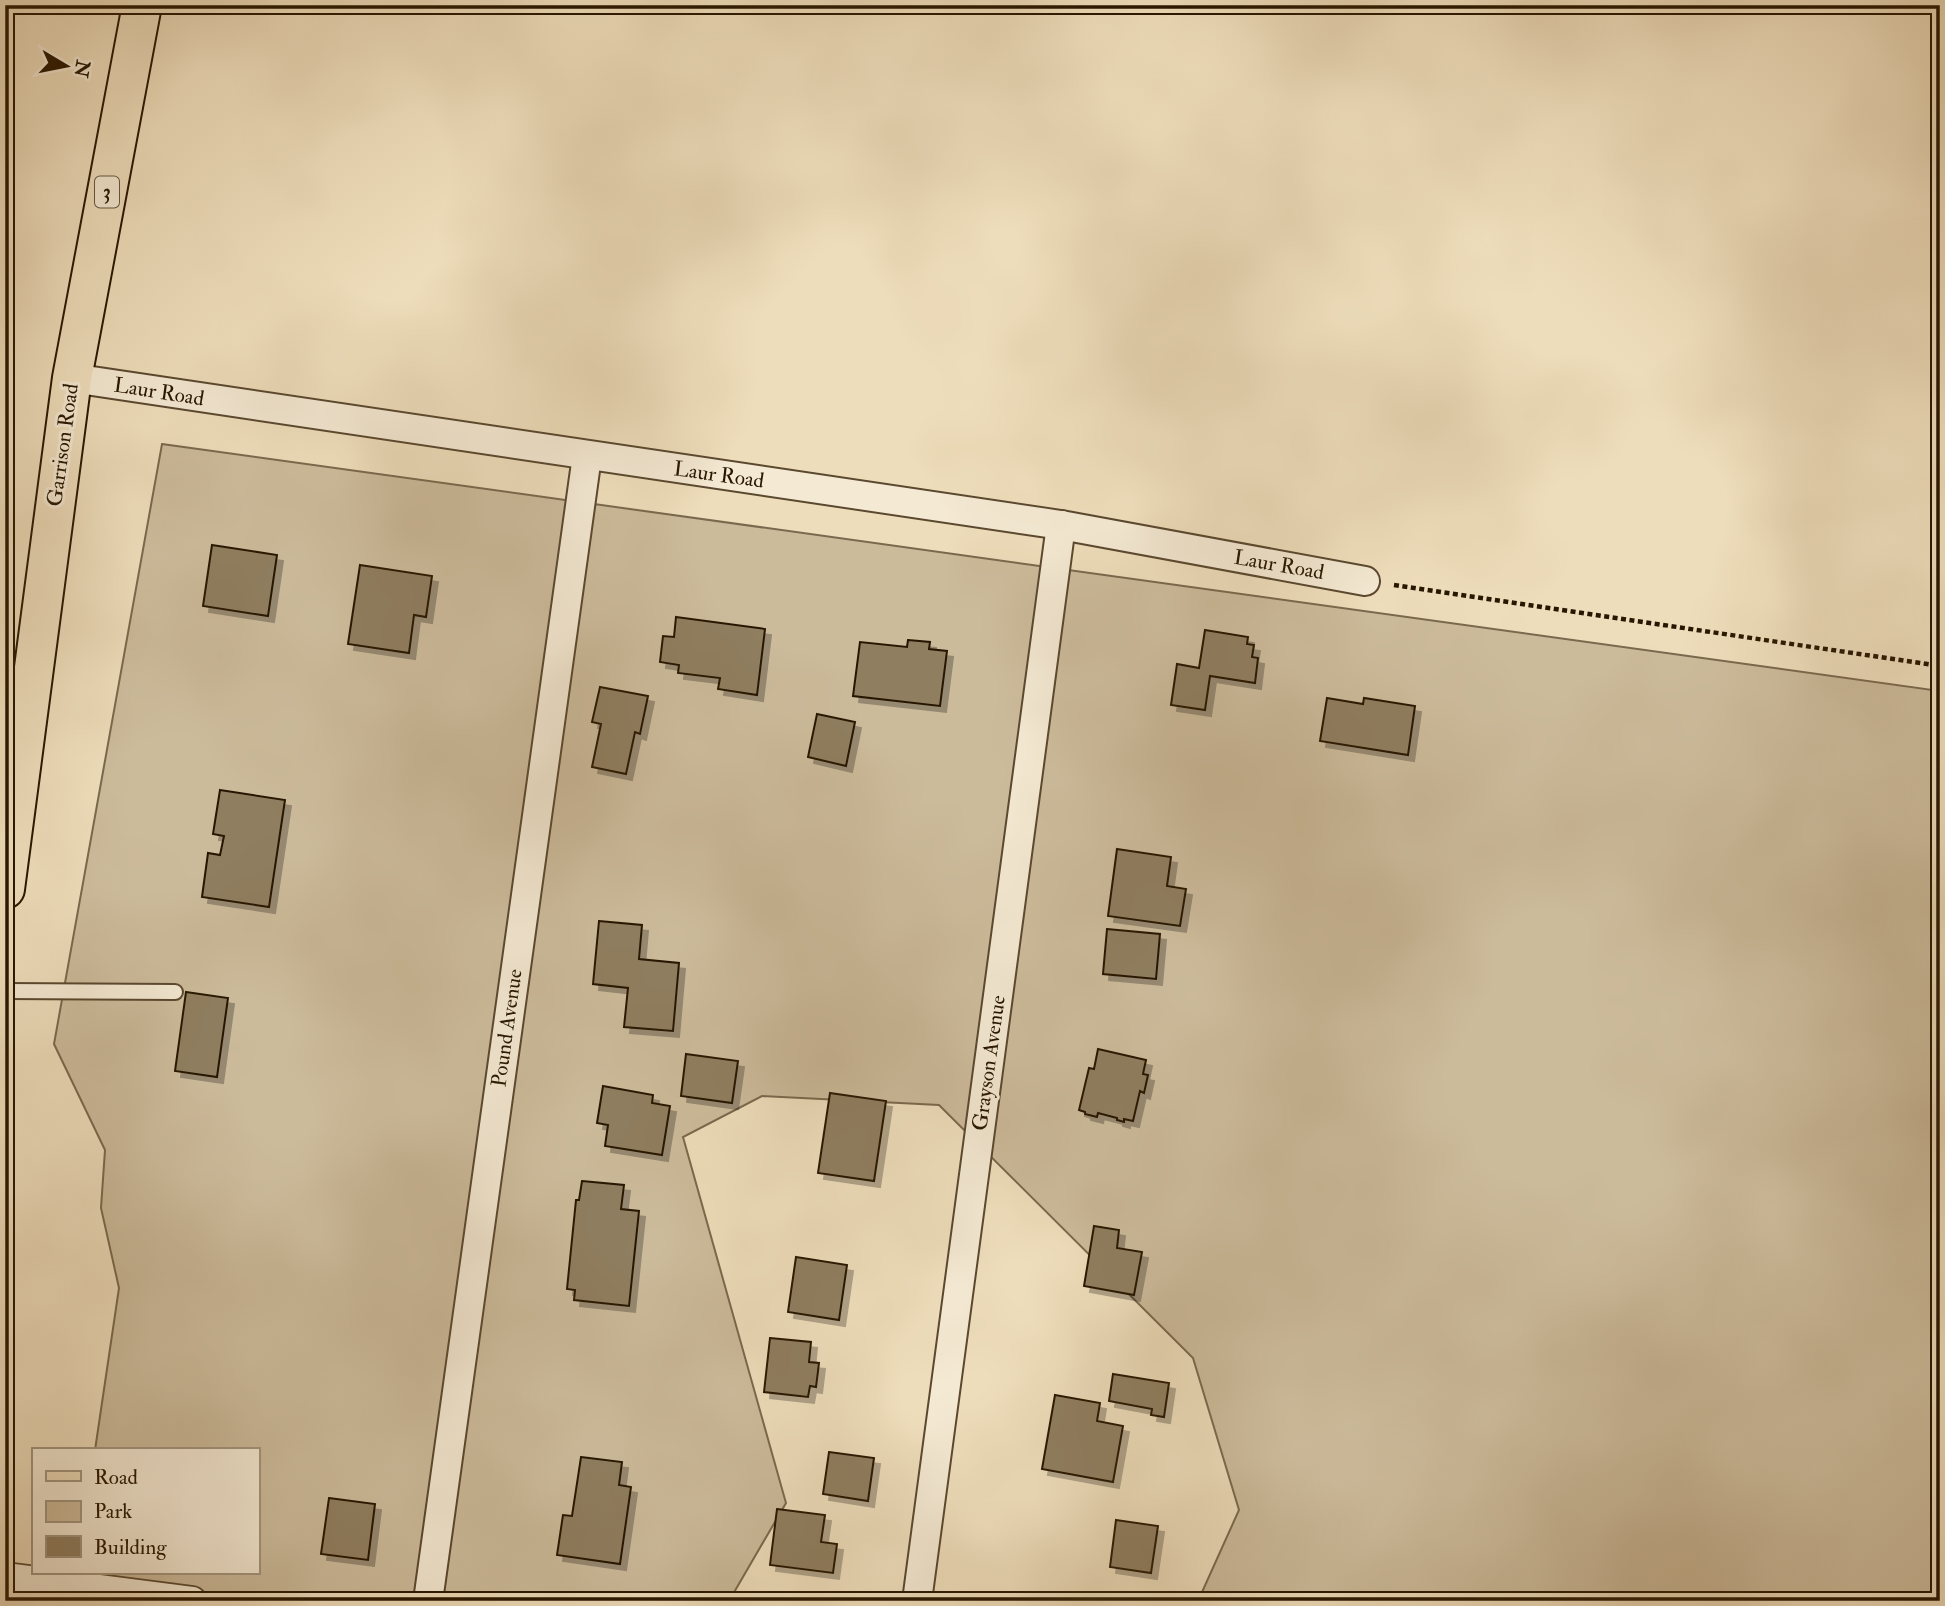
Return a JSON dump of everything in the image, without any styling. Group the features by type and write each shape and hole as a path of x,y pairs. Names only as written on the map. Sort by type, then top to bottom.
{"main road":[{"name":"Garrison Road","path":"5,889 72,379 142,5"}],"street":[{"name":"Laur Road","path":"72,379 1061,525 1365,581"},
{"name":"Pound Avenue","path":"428,1601 587,456"},
{"name":"Grayson Avenue","path":"917,1601 1061,525"},
{"path":"5,1577 192,1601"}],"lane":[{"path":"5,991 175,992"}],"path":[{"path":"1365,581 1940,666"}],"green space":[{"path":"162,444 1940,691 1940,1601 1198,1601 1239,1510 1193,1358 939,1105 762,1096 683,1137 786,1503 729,1601 39,1601 52,1574 259,1574 259,1448 95,1448 119,1288 101,1208 105,1150 54,1044"}],"building":[{"path":"212,545 277,555 268,616 203,606"},
{"path":"360,565 432,576 426,617 414,615 409,653 348,644"},
{"path":"676,617 765,629 757,695 718,689 720,678 678,673 679,665 660,662 663,636 674,637"},
{"path":"1205,630 1248,637 1247,644 1254,645 1252,657 1258,658 1255,683 1210,676 1205,710 1171,705 1177,664 1199,668"},
{"path":"908,640 930,642 929,649 947,651 940,706 853,696 860,642 907,647"},
{"path":"600,687 648,696 640,734 635,732 626,774 592,767 601,724 592,722"},
{"path":"1327,698 1363,704 1364,698 1415,706 1408,755 1320,741"},
{"path":"817,714 855,722 846,766 808,757"},
{"path":"220,790 285,800 269,907 202,897 208,853 220,855 224,836 213,834"},
{"path":"1117,849 1171,857 1167,886 1186,889 1180,926 1108,916"},
{"path":"599,921 642,925 639,959 679,963 673,1031 624,1027 628,988 593,984"},
{"path":"1107,929 1160,934 1156,979 1103,974"},
{"path":"186,992 228,998 217,1077 175,1071"},
{"path":"1098,1049 1146,1060 1143,1074 1148,1075 1144,1093 1140,1091 1133,1121 1124,1119 1124,1122 1098,1113 1097,1117 1079,1110 1089,1068 1094,1069"},
{"path":"686,1054 738,1061 732,1103 681,1096"},
{"path":"603,1086 653,1095 652,1103 670,1106 662,1155 605,1146 608,1125 597,1123"},
{"path":"830,1093 886,1101 874,1181 818,1173"},
{"path":"582,1181 624,1185 621,1209 639,1211 629,1306 574,1300 575,1290 567,1289 576,1200 579,1200"},
{"path":"1094,1226 1119,1230 1117,1248 1142,1252 1134,1295 1084,1286"},
{"path":"796,1257 847,1265 839,1320 788,1312"},
{"path":"770,1338 811,1342 809,1362 819,1363 816,1387 810,1386 808,1397 764,1392"},
{"path":"1113,1374 1169,1383 1164,1417 1151,1415 1152,1409 1109,1401"},
{"path":"1055,1395 1100,1403 1097,1421 1123,1426 1113,1482 1042,1469"},
{"path":"829,1452 874,1458 868,1501 823,1494"},
{"path":"581,1457 622,1462 619,1485 631,1487 620,1564 557,1555 563,1515 572,1516"},
{"path":"329,1498 375,1504 368,1560 321,1554"},
{"path":"777,1509 825,1515 821,1542 837,1544 833,1573 770,1565"},
{"path":"1116,1520 1158,1526 1151,1573 1110,1567"}]}
